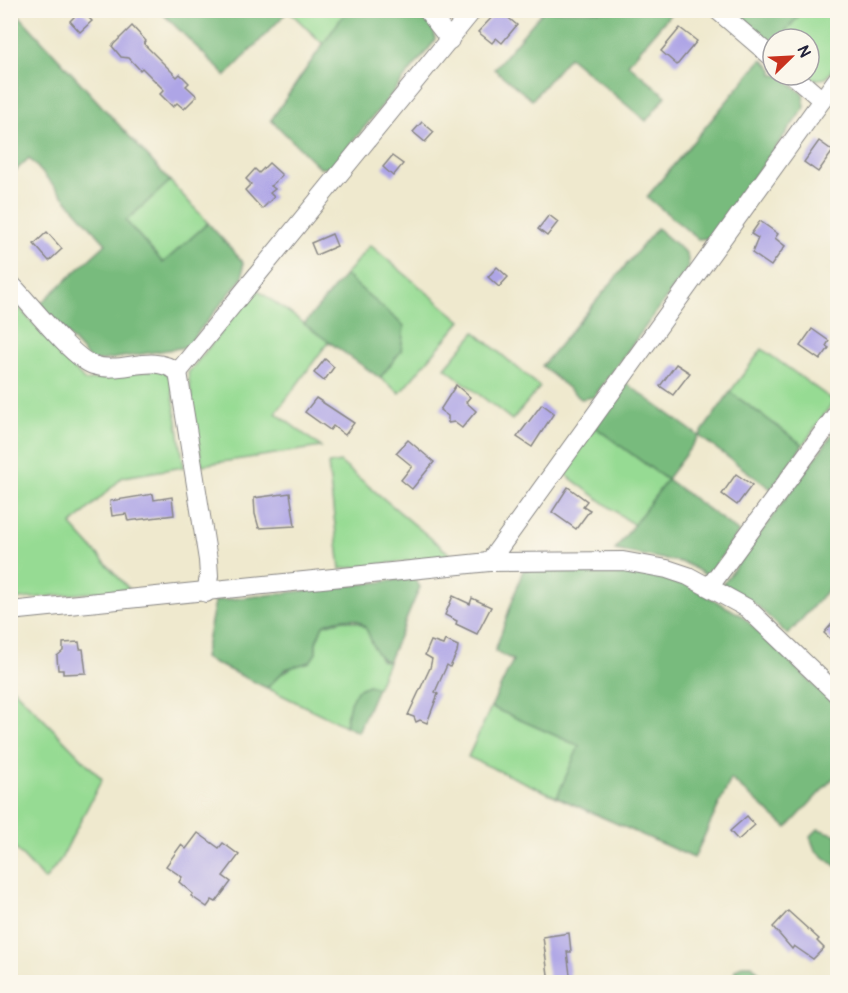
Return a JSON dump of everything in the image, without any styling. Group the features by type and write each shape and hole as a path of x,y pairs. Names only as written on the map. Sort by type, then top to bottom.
{"street":[{"path":"427,10 450,40"},
{"path":"178,372 473,10"},
{"path":"717,10 761,48"},
{"path":"489,562 837,78"},
{"path":"807,87 822,100"},
{"path":"10,283 84,361 111,368 164,363 178,372 208,560 209,576 206,593"},
{"path":"710,586 837,412"},
{"path":"10,611 206,593 489,562 623,561 667,569 710,586 747,608 837,695"}],"green space":[{"path":"160,10 289,10 226,76 160,11"},
{"path":"803,10 837,11 837,63 826,78 821,79 821,27 789,27"},
{"path":"15,11 170,181 126,221 163,263 208,223 243,262 243,277 186,347 92,362 40,304 106,244 29,158 11,175 10,90 16,90"},
{"path":"289,11 348,11 323,44"},
{"path":"348,11 416,11 434,28 435,41 331,168 320,168 271,120"},
{"path":"543,11 673,11 628,64 666,96 646,121 569,57 532,100 494,69"},
{"path":"737,11 803,11 789,27 761,27 761,35 734,14"},
{"path":"761,60 761,87 795,87 803,94 805,107 710,238 698,239 647,197"},
{"path":"170,181 208,223 163,263 126,221"},
{"path":"657,228 687,254 689,267 594,397 581,399 542,366"},
{"path":"370,245 461,321 400,393 380,378 401,351 404,326 345,275"},
{"path":"345,275 404,326 401,351 380,378 304,324"},
{"path":"256,289 329,341 276,413 321,447 202,465 188,373"},
{"path":"13,301 85,381 160,369 170,376 184,467 123,477 71,525 129,589 11,600 10,303"},
{"path":"475,332 540,387 512,420 445,368"},
{"path":"762,349 834,401 803,445 730,392"},
{"path":"626,383 699,436 667,479 739,532 708,576 685,563 615,550 667,480 595,427"},
{"path":"730,392 803,445 771,489 699,436"},
{"path":"595,427 667,480 634,525 562,472"},
{"path":"834,432 837,434 837,579 788,635 752,601 723,584"},
{"path":"340,462 452,556 340,569 328,464"},
{"path":"606,566 677,579 741,615 837,707 837,774 787,828 731,779 694,858 557,797 579,746 491,707 513,660 495,651 523,570"},
{"path":"414,578 420,587 388,662 380,657 362,624 354,619 341,619 323,625 316,642 316,653 310,662 286,669 267,688 204,658 215,601"},
{"path":"344,620 354,621 366,628 381,660 388,662 377,688 368,685 347,713 345,726 267,688 276,677 316,653 316,643 323,625"},
{"path":"10,685 102,779 61,859 45,880 11,844"},
{"path":"368,685 377,688 358,732 345,726 350,703 357,690"},
{"path":"491,707 580,746 557,797 468,757"},
{"path":"818,829 837,835 837,867 815,850 810,837"},
{"path":"742,965 752,965 768,982 736,982 733,980 735,970"}],"building":[{"path":"81,10 92,21 80,32 70,21"},
{"path":"499,10 517,25 502,43 496,38 492,43 478,32"},
{"path":"132,26 146,41 144,44 177,77 180,74 189,83 186,86 197,96 184,109 177,103 173,107 160,94 164,90 142,68 140,70 129,58 121,57 112,46"},
{"path":"680,28 697,41 677,65 661,51"},
{"path":"422,122 434,132 425,142 413,132"},
{"path":"819,141 833,151 818,172 804,162"},
{"path":"392,156 403,164 393,176 383,167"},
{"path":"269,163 282,175 271,186 275,189 270,193 274,197 262,209 245,190 251,184 246,179 255,169 259,173"},
{"path":"549,215 558,222 547,236 538,229"},
{"path":"760,221 778,234 775,238 785,246 771,266 752,253 758,238 751,234"},
{"path":"47,232 62,249 49,261 34,244"},
{"path":"332,234 337,246 316,255 311,243"},
{"path":"497,267 508,277 499,287 488,277"},
{"path":"812,329 829,341 826,346 829,348 820,360 800,346"},
{"path":"325,359 334,367 324,381 314,373"},
{"path":"676,364 690,373 673,395 660,386"},
{"path":"456,385 470,397 466,402 476,411 462,428 454,422 448,423 448,416 440,410"},
{"path":"316,398 354,423 345,435 333,426 330,430 305,412"},
{"path":"542,404 554,413 532,447 517,437"},
{"path":"408,440 434,462 412,489 401,480 412,466 396,453"},
{"path":"736,474 752,485 737,505 722,494"},
{"path":"568,487 587,501 583,506 590,510 576,529 552,512"},
{"path":"290,493 295,526 259,528 254,498"},
{"path":"153,494 154,500 172,497 174,515 128,521 126,514 112,516 110,501"},
{"path":"453,596 470,604 472,598 491,607 477,634 456,624 457,621 445,615"},
{"path":"837,618 837,645 824,633"},
{"path":"445,640 458,646 457,652 450,667 447,665 435,692 438,694 427,723 420,720 416,722 414,717 408,715 430,668 432,659 425,655 431,641 443,645"},
{"path":"79,642 80,649 83,649 86,673 63,674 63,670 58,670 57,656 63,651 63,643"},
{"path":"747,816 755,825 738,840 730,831"},
{"path":"198,833 219,848 223,843 239,855 223,876 231,882 216,902 212,900 207,907 191,896 193,894 179,882 182,877 166,866 181,845 186,849"},
{"path":"788,911 819,939 817,941 824,948 813,959 794,946 792,949 773,927"},
{"path":"569,933 571,952 567,952 571,982 549,982 543,937"}]}
